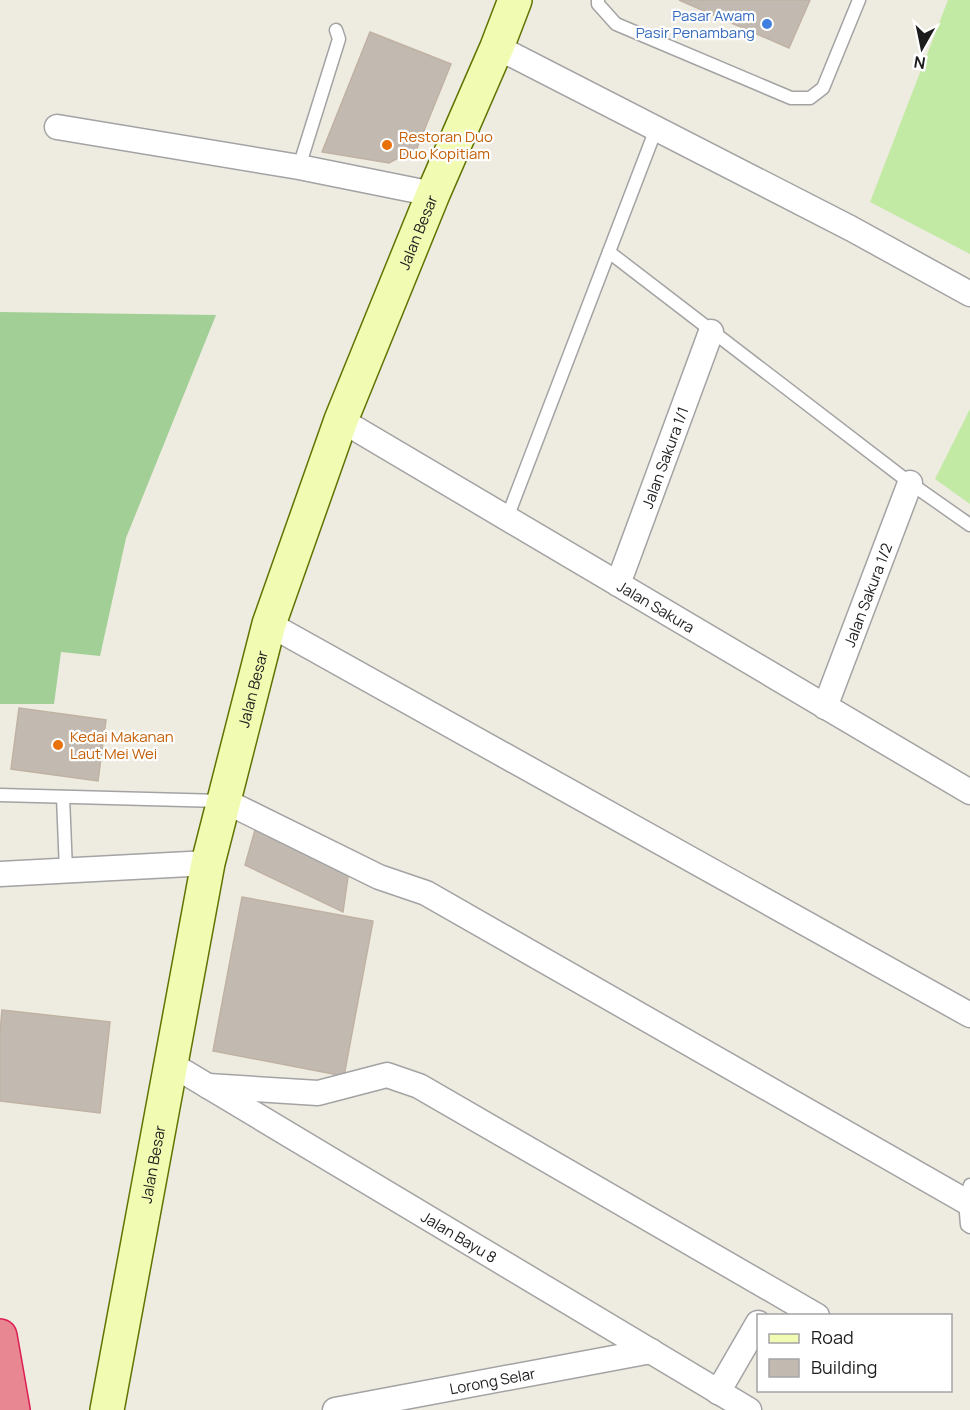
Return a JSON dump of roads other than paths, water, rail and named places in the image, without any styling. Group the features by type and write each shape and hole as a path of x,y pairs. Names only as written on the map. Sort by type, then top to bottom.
{"highway":[{"path":"0,1336 13,1410"}],"street":[{"name":"Jalan Besar","path":"107,1410 208,863 269,624 341,420 515,0"},
{"path":"497,47 852,229 970,294"},
{"path":"57,127 299,167 433,194"},
{"name":"Jalan Sakura 1/1","path":"618,584 711,332"},
{"name":"Jalan Sakura","path":"341,420 970,792"},
{"name":"Jalan Sakura 1/2","path":"825,707 910,483"},
{"path":"269,624 970,1015"},
{"path":"225,801 379,877 426,893 967,1193"},
{"path":"0,874 208,863"},
{"name":"Jalan Bayu 8","path":"171,1064 749,1410"},
{"path":"208,1086 318,1093 387,1075 419,1086 814,1314"},
{"path":"764,1314 777,1291"},
{"path":"718,1392 757,1326"},
{"name":"Lorong Selar","path":"335,1410 423,1402 651,1351"}],"lane":[{"path":"598,0 598,4 616,24 791,98 810,98 823,88 859,0"},
{"path":"299,167 339,39 336,30"},
{"path":"507,518 656,129"},
{"path":"609,252 910,483 970,525"},
{"path":"0,795 225,801"},
{"path":"63,797 66,871"},
{"path":"967,1193 967,1225 970,1227"}],"place":[{"name":"Pasar Awam Pasir Penambang","path":"767,24"},
{"name":"Restoran Duo Duo Kopitiam","path":"387,145"},
{"name":"Kedai Makanan Laut Mei Wei","path":"58,745"}]}
